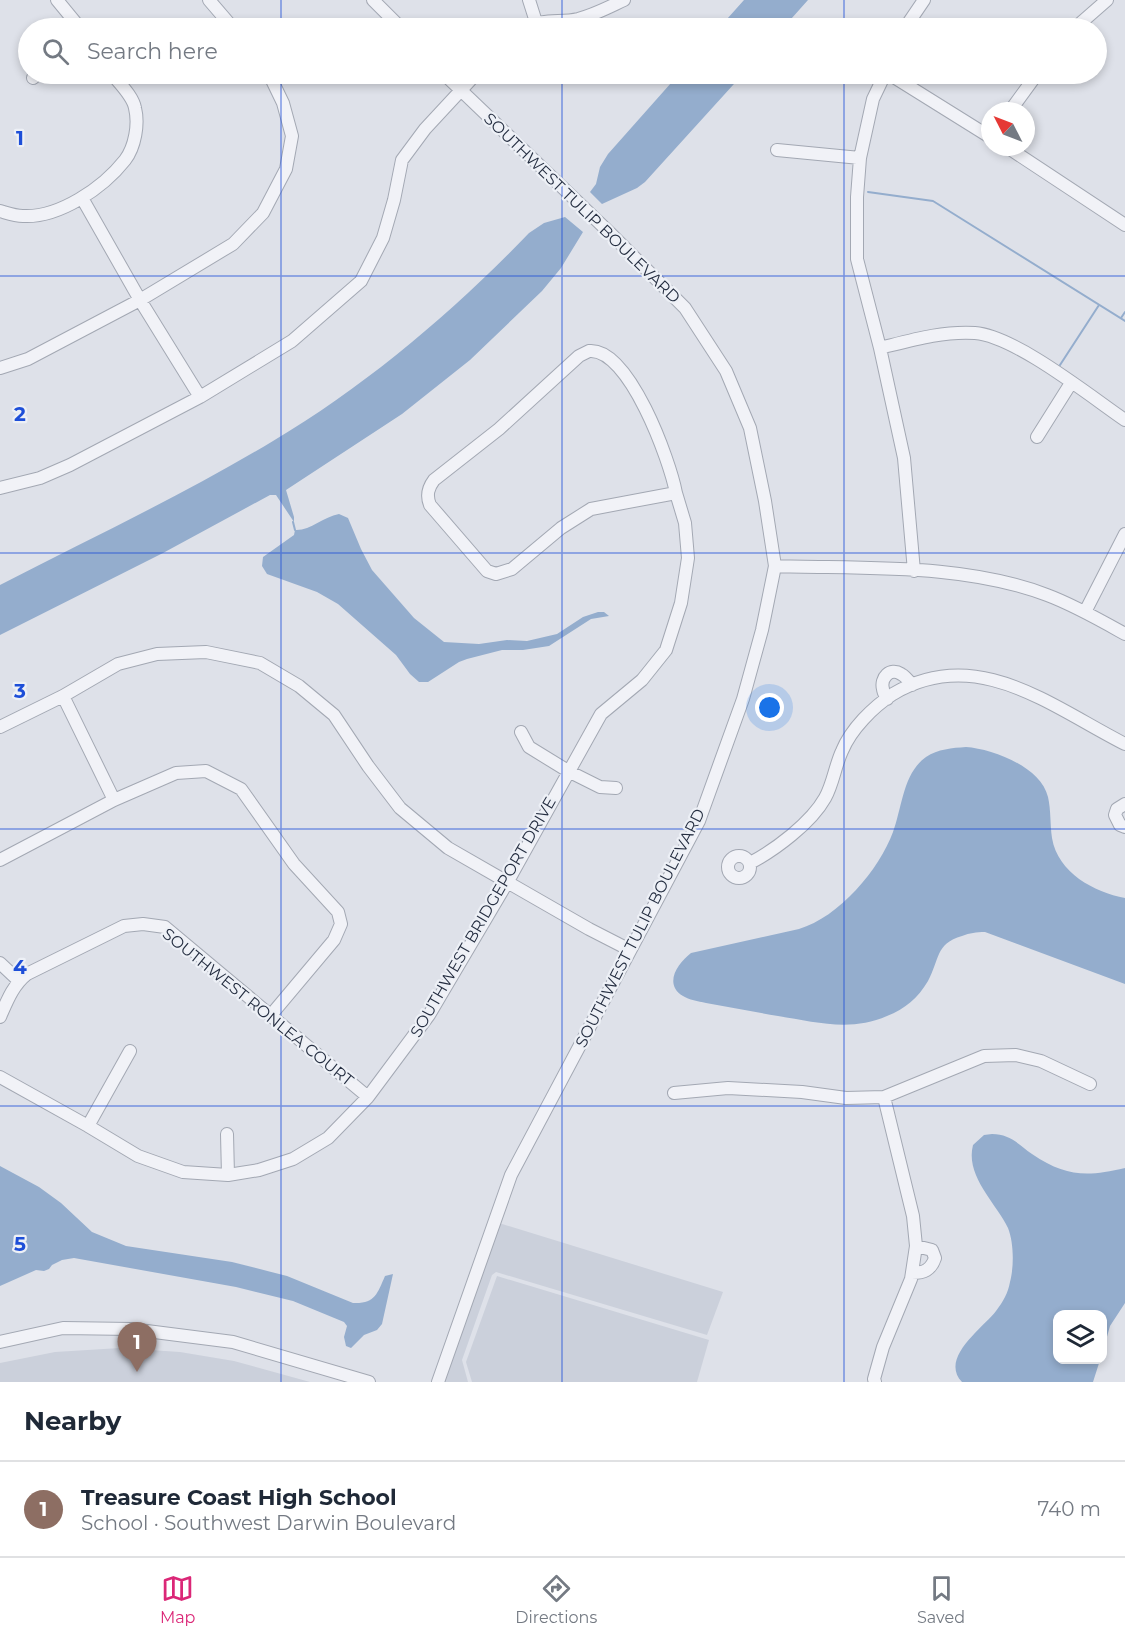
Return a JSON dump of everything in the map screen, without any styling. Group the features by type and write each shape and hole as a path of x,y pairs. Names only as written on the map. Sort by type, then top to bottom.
{"street":[{"path":"57,0 72,18"},
{"path":"209,0 224,18"},
{"path":"373,0 391,18"},
{"path":"529,0 530,18"},
{"path":"581,18 624,0"},
{"path":"912,18 924,0"},
{"path":"1086,18 1107,0"},
{"path":"0,211 23,216 55,211 82,198 104,181 126,159 137,129 135,105 119,84"},
{"path":"0,368 28,359 140,300 233,244 263,213 286,169 292,136 283,103 274,84"},
{"name":"SOUTHWEST TULIP BOULEVARD","path":"438,1382 511,1175 699,821 743,699 762,630 775,566 750,428 726,371 691,317 685,308 610,233 455,84"},
{"path":"0,488 40,478 70,465 200,397 292,341 361,281 383,238 402,160 425,129 467,84"},
{"path":"881,84 873,99 860,158 857,197 857,259 880,348 904,458 914,571"},
{"path":"903,84 981,131"},
{"path":"1017,102 1030,84"},
{"path":"777,150 860,158"},
{"path":"1021,156 1125,225"},
{"path":"82,198 140,300 200,397"},
{"path":"880,348 934,335 977,333 1007,343 1125,420"},
{"name":"SOUTHWEST BRIDGEPORT DRIVE","path":"0,1077 138,1156 166,1167 197,1174 228,1175 279,1165 303,1154 335,1132 369,1097 429,1014 508,881 602,714 642,680 666,650 681,603 688,558 685,523 664,448 629,381 601,352 593,351 579,356 499,429 434,480 427,494 430,505 483,568 496,574 512,569 561,528 591,509 676,493"},
{"path":"1037,437 1071,383"},
{"path":"1085,612 1125,534"},
{"path":"775,566 961,574 1017,585 1047,595 1125,634"},
{"path":"0,727 63,696 118,664 156,654 206,652 260,663 299,686 334,715 400,808 448,848 630,950"},
{"path":"887,699 882,687 888,673 893,671 900,674 912,685"},
{"path":"750,863 810,820 826,797 842,750 852,733 880,703 912,685 954,675 979,676 1020,688 1048,701 1125,744"},
{"path":"63,696 114,800"},
{"path":"521,732 530,747 568,771 600,787 616,788"},
{"path":"0,860 114,800 176,772 206,771 241,789 294,864 338,912 341,924 334,940 271,1015"},
{"path":"1125,804 1117,809 1115,815 1120,825 1125,827"},
{"name":"SOUTHWEST RONLEA COURT","path":"19,981 69,952 124,926 143,924 165,927 369,1097"},
{"path":"0,963 19,981 10,994 0,1017"},
{"path":"88,1126 130,1051"},
{"path":"674,1093 728,1088 802,1092 846,1098 884,1097 984,1056 1016,1055 1041,1061 1090,1084"},
{"path":"875,1382 883,1347 906,1294 916,1246 913,1216 884,1097"},
{"path":"227,1134 228,1175"},
{"path":"912,1273 931,1268 935,1258 932,1250 916,1246"},
{"path":"0,1342 63,1328 131,1329 233,1342 369,1382"}],"shaded area":[{"path":"499,1223 723,1292 707,1335 496,1272 492,1275 462,1360 468,1382 443,1382"},
{"path":"497,1276 709,1340 697,1382 472,1382 466,1362"},
{"path":"120,1348 180,1352 234,1361 310,1382 0,1382 0,1363 55,1352"}],"water":[{"path":"744,0 808,0 792,18 728,18"},
{"path":"670,84 734,84 645,182 602,204 590,192 596,184 600,167 608,154"},
{"path":"565,217 583,232 561,268 542,291 470,360 402,414 286,490 294,522 276,495 270,495 163,553 0,635 0,585 206,479 308,419 408,346 470,291 529,233 544,223"},
{"path":"339,514 348,518 372,570 414,618 444,642 479,644 507,640 527,641 557,634 583,617 598,612 604,612 609,616 591,619 549,646 502,650 467,659 428,682 419,682 396,655 338,604 317,592 267,574 262,566 263,557 294,535 295,530 301,530"},
{"path":"966,747 1002,756 1036,777 1044,786 1048,797 1052,838 1062,861 1070,871 1090,886 1125,898 1125,984 982,932 965,935 947,943 939,953 924,987 900,1010 860,1024 806,1021 694,1000 677,991 673,980 677,968 691,953 799,929 814,923 843,903 868,876 887,847 908,781 918,764 935,752"},
{"path":"998,1134 1009,1138 1044,1162 1066,1171 1088,1174 1125,1168 1125,1303 1110,1326 1107,1337 1107,1310 1053,1310 1053,1364 1099,1364 1093,1382 962,1382 956,1373 959,1353 1005,1297 1013,1262 1008,1228 983,1189 973,1168 973,1145 984,1135"},
{"path":"0,1166 39,1187 61,1203 92,1232 126,1246 232,1262 287,1276 353,1303 371,1300 385,1276 393,1274 382,1324 377,1330 364,1335 351,1348 346,1346 344,1337 347,1326 344,1322 293,1301 236,1287 74,1258 62,1260 49,1269 36,1270 0,1286"}],"waterway":[{"path":"868,192 933,201 1125,321"},
{"path":"1060,365 1099,305"},
{"path":"1121,318 1125,312"},
{"path":"293,522 295,530"}],"place":[{"name":"Treasure Coast High School","path":"137,1372"}]}
